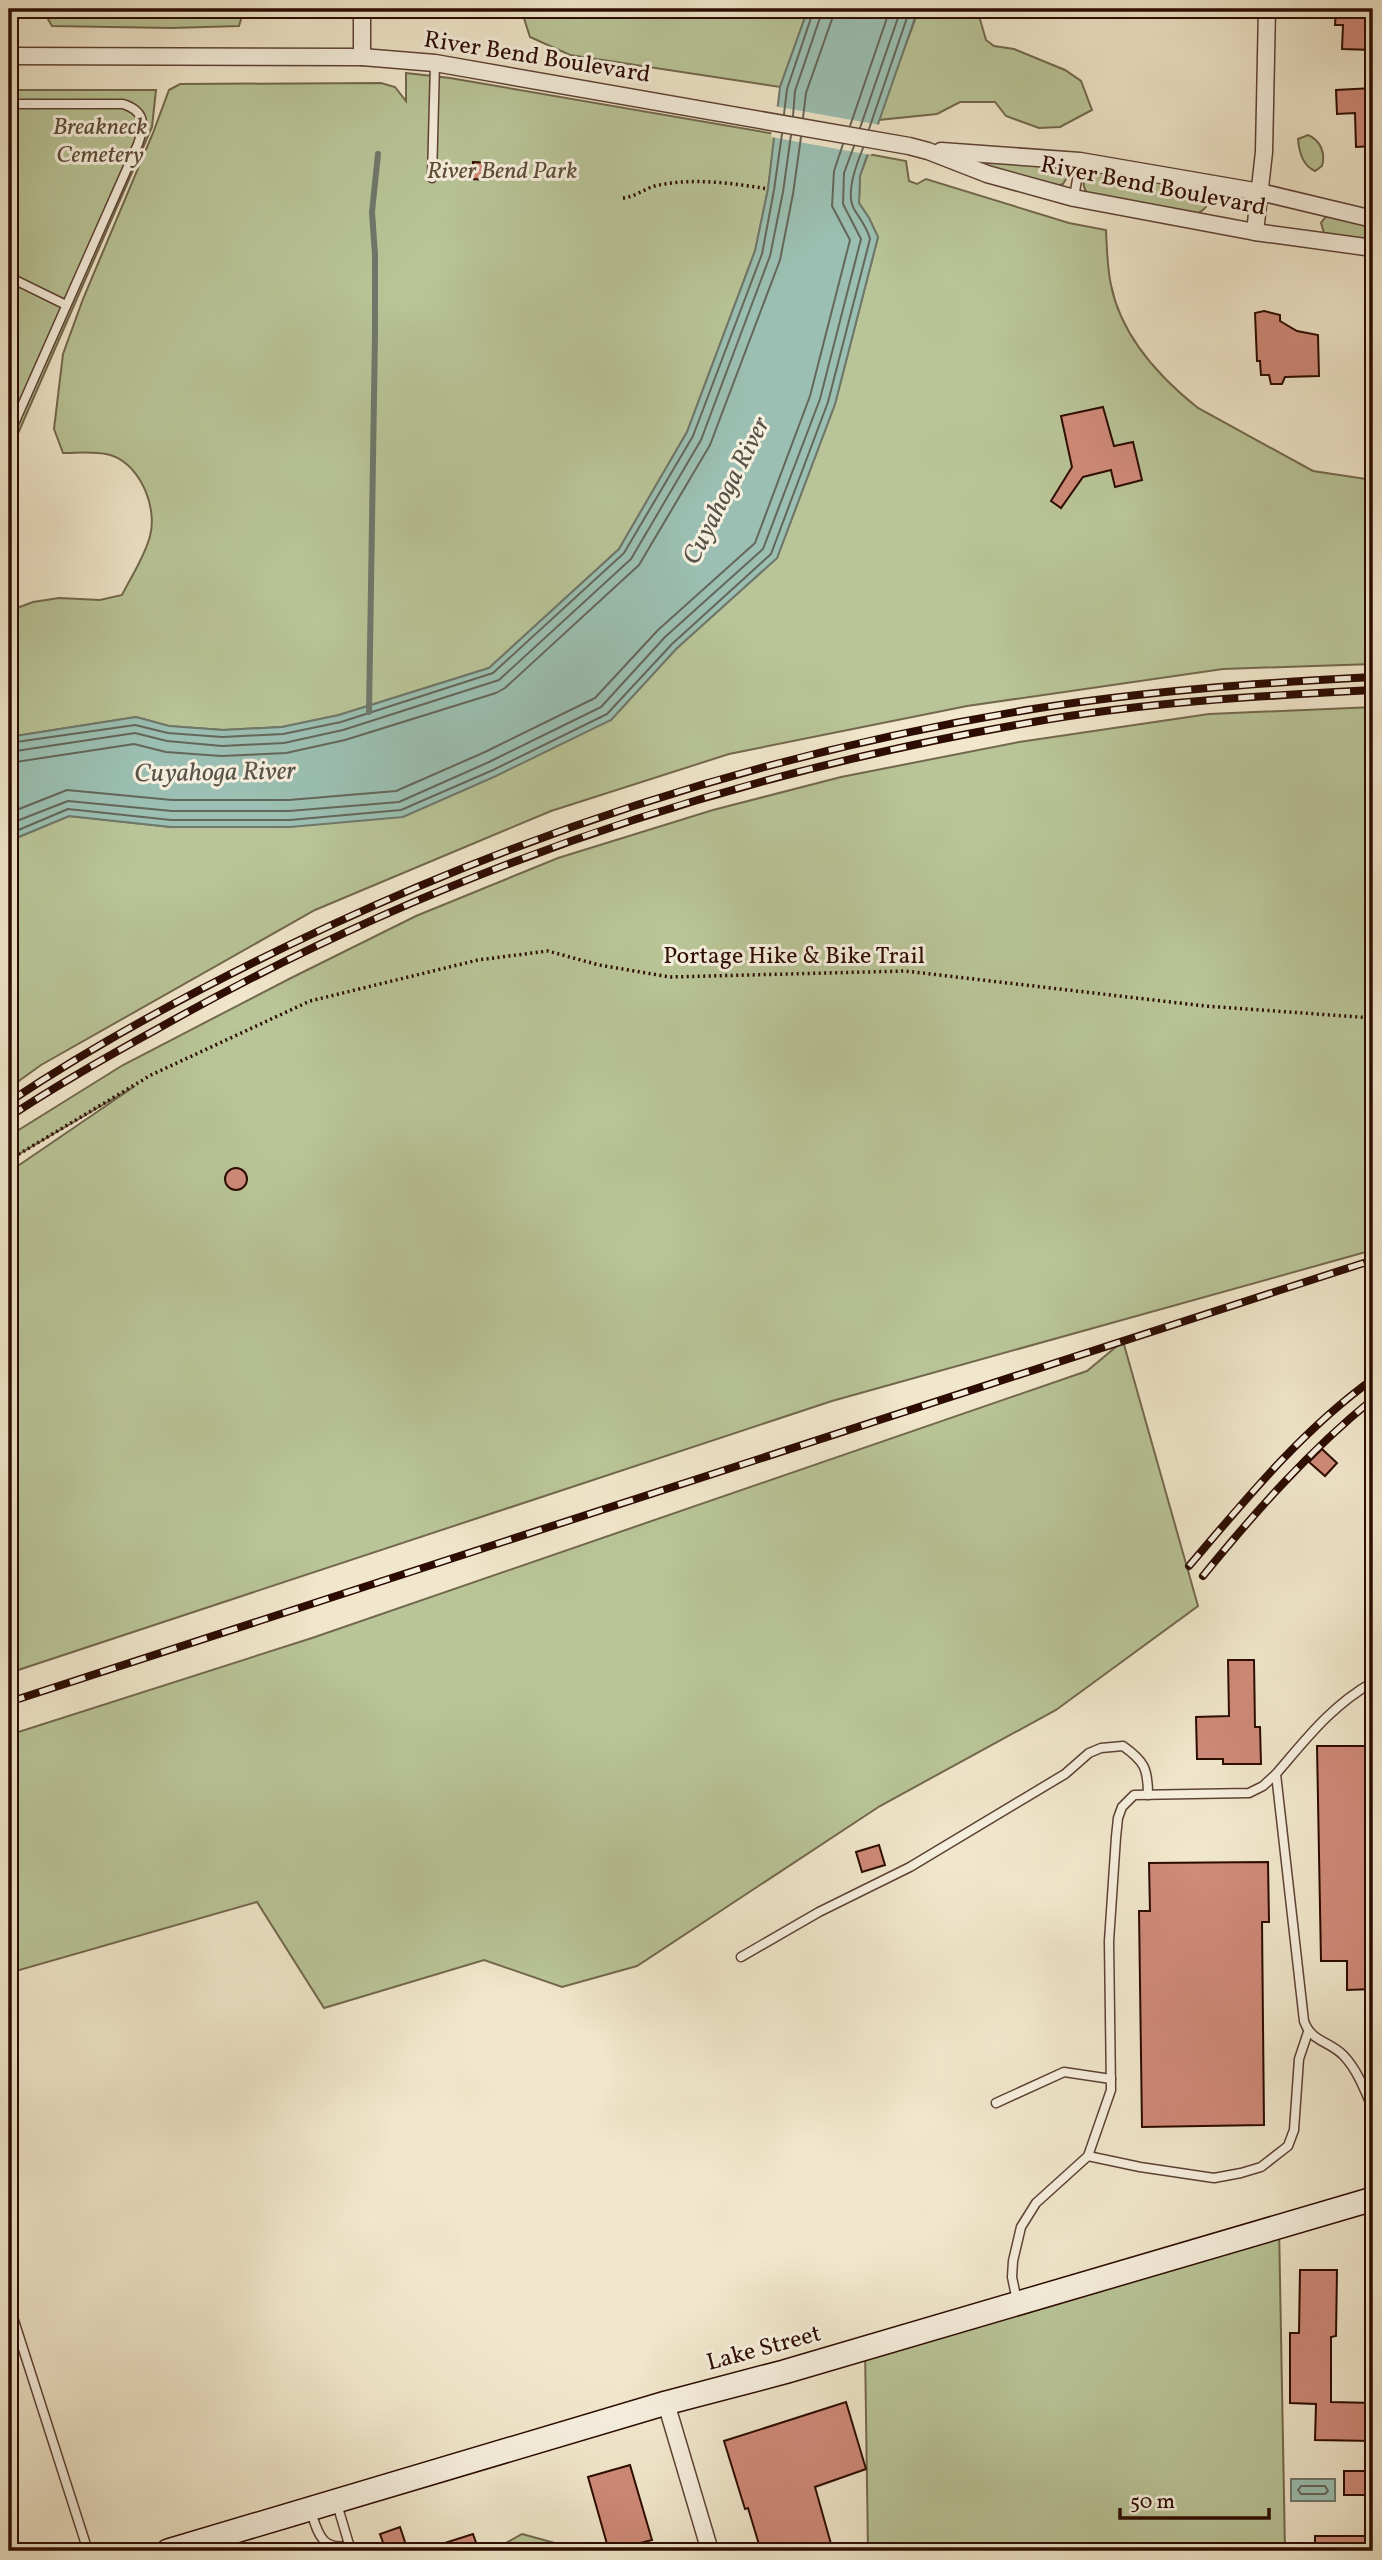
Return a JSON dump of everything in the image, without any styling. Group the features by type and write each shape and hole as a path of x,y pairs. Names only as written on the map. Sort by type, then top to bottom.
{"street":[{"path":"362,9 362,57"},
{"path":"1255,232 1266,123 1267,9"},
{"name":"River Bend Boulevard","path":"9,56 362,57 436,63 909,146 987,174 1074,198 1255,232 1373,248"},
{"name":"River Bend Boulevard","path":"928,151 1080,161 1260,192 1373,219"},
{"name":"Lake Street","path":"168,2551 666,2403 783,2372 1373,2199"},
{"path":"666,2403 710,2551"}],"lane":[{"path":"432,178 436,63"},
{"path":"9,104 123,104 140,113 144,121 138,144 9,435"},
{"path":"1074,198 1080,161"},
{"path":"9,277 66,305"},
{"path":"1017,2304 1012,2277 1021,2227 1036,2203 1088,2155 1108,2101 1111,2079 1109,1941 1118,1818 1122,1807 1134,1795 1249,1793 1263,1786 1276,1774 1348,1697 1373,1682"},
{"path":"741,1957 819,1912 910,1867 1065,1774 1090,1753 1101,1748 1123,1746 1141,1759 1148,1779 1148,1795"},
{"path":"1276,1774 1304,2021 1308,2032 1344,2056 1359,2077 1373,2109"},
{"path":"1088,2155 1153,2169 1214,2178 1261,2167 1287,2146 1294,2130 1299,2059 1308,2032"},
{"path":"996,2103 1064,2072 1111,2079"},
{"path":"9,2305 88,2551"},
{"path":"310,2509 325,2543 332,2547 350,2548 336,2501"}],"path":[{"path":"623,198 668,184 727,183 768,189"},
{"name":"Portage Hike & Bike Trail","path":"9,1160 152,1076 310,1001 478,960 548,951 599,965 670,977 905,971 1205,1006 1373,1018"}],"green space":[{"path":"50,9 244,9 239,26 171,28 52,26 48,19"},
{"path":"521,9 808,9 780,87 570,55 530,37"},
{"path":"919,9 977,9 986,40 994,46 1014,49 1065,70 1081,81 1092,110 1060,127 1039,128 1006,116 995,102 960,102 937,114 878,120"},
{"name":"River Bend Park","path":"406,73 450,78 775,134 768,189 755,251 687,432 619,549 489,668 339,715 282,727 223,730 169,726 136,717 9,737 9,611 33,602 59,598 100,600 122,595 150,536 151,512 137,475 118,458 106,454 63,453 54,429 63,354 169,90 180,84 381,83 395,87 406,101"},
{"name":"Breakneck Cemetery","path":"9,90 156,90 152,127 9,454"},
{"path":"1308,135 1316,140 1322,152 1322,166 1315,171 1302,158 1299,149 1298,139"},
{"path":"868,154 906,161 909,181 917,184 926,179 1069,223 1106,230 1111,285 1123,321 1144,354 1169,383 1198,408 1313,471 1373,480 1373,664 1223,669 967,706 729,754 551,811 315,910 41,1065 9,1088 9,841 69,816 171,827 290,827 611,720 676,649 777,558 835,404 878,237 859,203 860,176"},
{"path":"988,159 1064,167 1068,176 1063,184 1057,186 987,167"},
{"path":"1091,169 1204,189 1207,204 1195,214 1088,194 1084,181"},
{"path":"1327,215 1373,225 1373,240 1324,233 1321,223"},
{"path":"1373,707 1373,1250 832,1401 9,1673 9,1172 135,1086 9,1160 9,1136 123,1065 291,978 416,916 558,858 713,810 841,777 1019,742 1209,714"},
{"path":"1123,1341 1198,1606 1056,1710 880,1806 637,1966 562,1987 484,1960 324,2008 257,1902 9,1973 9,1735 312,1638 1087,1371"},
{"path":"1279,2225 1285,2551 868,2551 865,2348"},
{"path":"522,2534 584,2551 496,2551"}],"water":[{"name":"Cuyahoga River","path":"808,9 918,9 860,176 859,203 878,237 835,404 777,558 676,649 611,720 496,776 403,817 290,827 171,827 69,816 9,841 9,737 136,717 169,726 223,730 282,727 339,715 489,668 619,549 687,432 755,251 768,189 780,87"},
{"path":"1291,2479 1335,2479 1335,2501 1291,2501"}],"pier":[{"path":"774,106 880,125 871,155 771,137"}],"building":[{"path":"1336,9 1373,9 1373,50 1342,49 1343,25 1335,25"},
{"path":"1373,88 1373,146 1356,147 1355,113 1337,114 1336,90"},
{"path":"473,162 491,163 490,180 472,179"},
{"path":"1264,311 1280,315 1280,321 1297,331 1318,335 1319,376 1285,377 1282,384 1271,384 1269,375 1261,375 1260,361 1257,361 1255,313"},
{"path":"1103,407 1114,446 1133,442 1142,480 1115,487 1111,470 1083,477 1061,508 1051,501 1072,467 1061,416"},
{"path":"236,1168 244,1171 247,1179 244,1187 236,1190 228,1187 225,1179 228,1171"},
{"path":"1322,1449 1337,1463 1325,1476 1309,1462"},
{"path":"1228,1660 1254,1660 1255,1727 1260,1727 1261,1764 1223,1764 1223,1759 1197,1759 1196,1717 1229,1716"},
{"path":"1317,1746 1373,1746 1373,1989 1347,1990 1347,1961 1321,1961"},
{"path":"879,1845 885,1865 862,1872 856,1852"},
{"path":"1268,1862 1269,1922 1262,1922 1264,2125 1142,2127 1139,1911 1150,1911 1149,1863"},
{"path":"1300,2270 1337,2270 1336,2336 1331,2337 1331,2402 1373,2403 1373,2441 1315,2440 1316,2404 1290,2403 1290,2333 1299,2333"},
{"path":"846,2402 866,2469 815,2487 833,2551 761,2551 724,2441"},
{"path":"630,2465 652,2540 609,2551 588,2477"},
{"path":"1344,2471 1369,2471 1369,2495 1344,2495"},
{"path":"400,2527 408,2551 386,2551 380,2534"},
{"path":"473,2534 479,2551 429,2551 429,2548"},
{"path":"1315,2536 1373,2536 1373,2551 1315,2551"}],"waterway":[{"path":"369,712 375,334 372,212 378,154"}],"railway":[{"path":"9,1102 165,1008 327,927 498,854 672,794 851,745 1033,709 1203,688 1373,677"},
{"path":"9,1117 159,1028 368,922 474,877 582,837 692,801 804,770 918,744 1075,715 1245,697 1373,690"},
{"path":"9,1702 1373,1260"},
{"path":"1189,1566 1298,1443 1373,1379"},
{"path":"1203,1576 1284,1483 1373,1399"}]}
